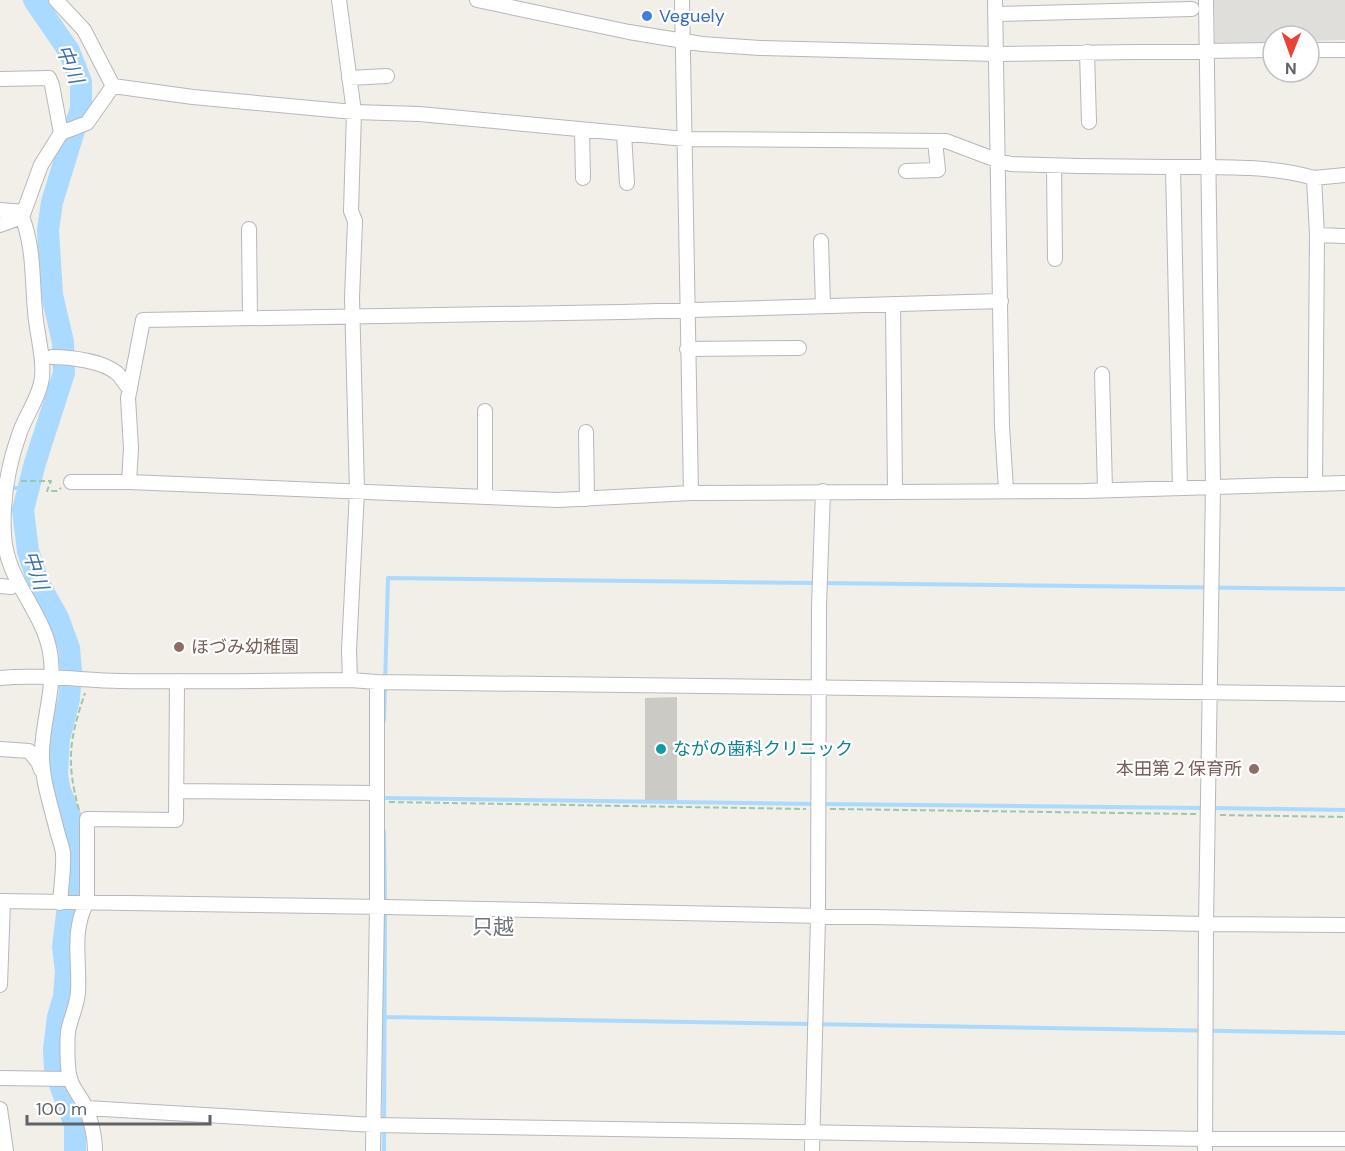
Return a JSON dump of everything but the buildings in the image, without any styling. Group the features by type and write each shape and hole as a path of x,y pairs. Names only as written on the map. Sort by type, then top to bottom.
{"street":[{"path":"56,0 84,30 113,86"},
{"path":"339,0 354,112 351,211 355,221 352,316 357,491 350,680"},
{"path":"477,0 629,32 683,41 760,48 996,54 1261,50"},
{"path":"682,0 691,493"},
{"path":"1205,1145 1213,487 1206,0"},
{"path":"1006,490 1002,426 995,7 1192,9"},
{"path":"1321,50 1345,50"},
{"path":"1087,52 1089,122"},
{"path":"349,78 387,76"},
{"path":"0,79 49,78 64,132"},
{"path":"113,86 193,97 354,112 419,114 685,139 946,141 1011,164 1209,167 1294,172 1314,178 1345,175"},
{"path":"43,774 42,751 51,679 50,652 43,630 17,582 7,554 4,535 3,480 20,431 35,403 42,380 32,256 23,215 41,165 64,132 87,123 113,86"},
{"path":"582,130 583,178"},
{"path":"624,134 627,183"},
{"path":"906,171 938,170 935,141"},
{"path":"1054,166 1055,259"},
{"path":"1173,167 1180,488"},
{"path":"1314,178 1317,235 1315,484"},
{"path":"0,210 23,215"},
{"path":"0,225 23,215"},
{"path":"249,229 250,318"},
{"path":"1317,235 1345,236"},
{"path":"821,241 823,306"},
{"path":"34,299 39,305 61,357"},
{"path":"129,482 131,448 128,398 143,320 686,311 1001,301"},
{"path":"893,304 895,491"},
{"path":"118,374 124,369 139,346"},
{"path":"687,349 799,348"},
{"path":"61,357 91,361 118,374 130,389"},
{"path":"42,380 61,357"},
{"path":"1102,374 1105,490"},
{"path":"485,411 485,497"},
{"path":"586,432 587,499"},
{"path":"71,482 129,482 558,500 691,493 1105,490 1345,483"},
{"path":"813,1151 818,917 819,606 823,491"},
{"path":"0,678 16,676 89,680 350,680 1345,694"},
{"path":"61,1079 68,1032 75,1012 78,993 77,930 87,902 87,819 176,820 177,681"},
{"path":"373,1151 377,907 377,682"},
{"path":"0,749 29,752 38,762 43,774 63,853 60,903"},
{"path":"176,792 377,798"},
{"path":"0,985 2,901 1345,925"},
{"path":"0,1078 61,1079 86,1108 95,1151"},
{"path":"86,1108 374,1125 813,1133 1205,1145 1345,1139"},
{"path":"0,1109 6,1151"}],"path":[{"path":"3,480 51,481 47,491 57,491 71,482"},
{"path":"84,809 80,811 71,780 70,750 74,725 89,680"},
{"path":"377,798 807,808"},
{"path":"831,809 1202,814"},
{"path":"1214,815 1345,817"}],"shaded area":[{"path":"1214,0 1345,0 1345,40 1321,41 1321,24 1261,24 1261,42 1215,43"}],"waterway":[{"name":"中川","path":"34,0 69,51 81,82 81,108 52,202 48,230 52,295 63,342 64,373 35,463 23,510 28,551 38,582 58,618 69,648 71,671 69,699 59,739 57,775 60,791 71,818 75,848 63,947 66,971 64,997 58,1017 54,1049 55,1071 75,1125 75,1151"},
{"path":"8,488 28,488"},
{"path":"384,721 388,578 815,583"},
{"path":"823,583 1345,589"},
{"path":"383,798 814,804"},
{"path":"822,804 1204,808"},
{"path":"1212,808 1345,810"},
{"path":"384,831 384,1151"},
{"path":"384,1017 1345,1033"}],"place":[{"name":"Veguely","path":"647,16"},
{"name":"ほづみ幼稚園","path":"179,647"},
{"name":"ながの歯科クリニック","path":"661,749"},
{"name":"本田第２保育所","path":"1254,769"}],"district":[{"name":"只越","path":"493,927"}]}
